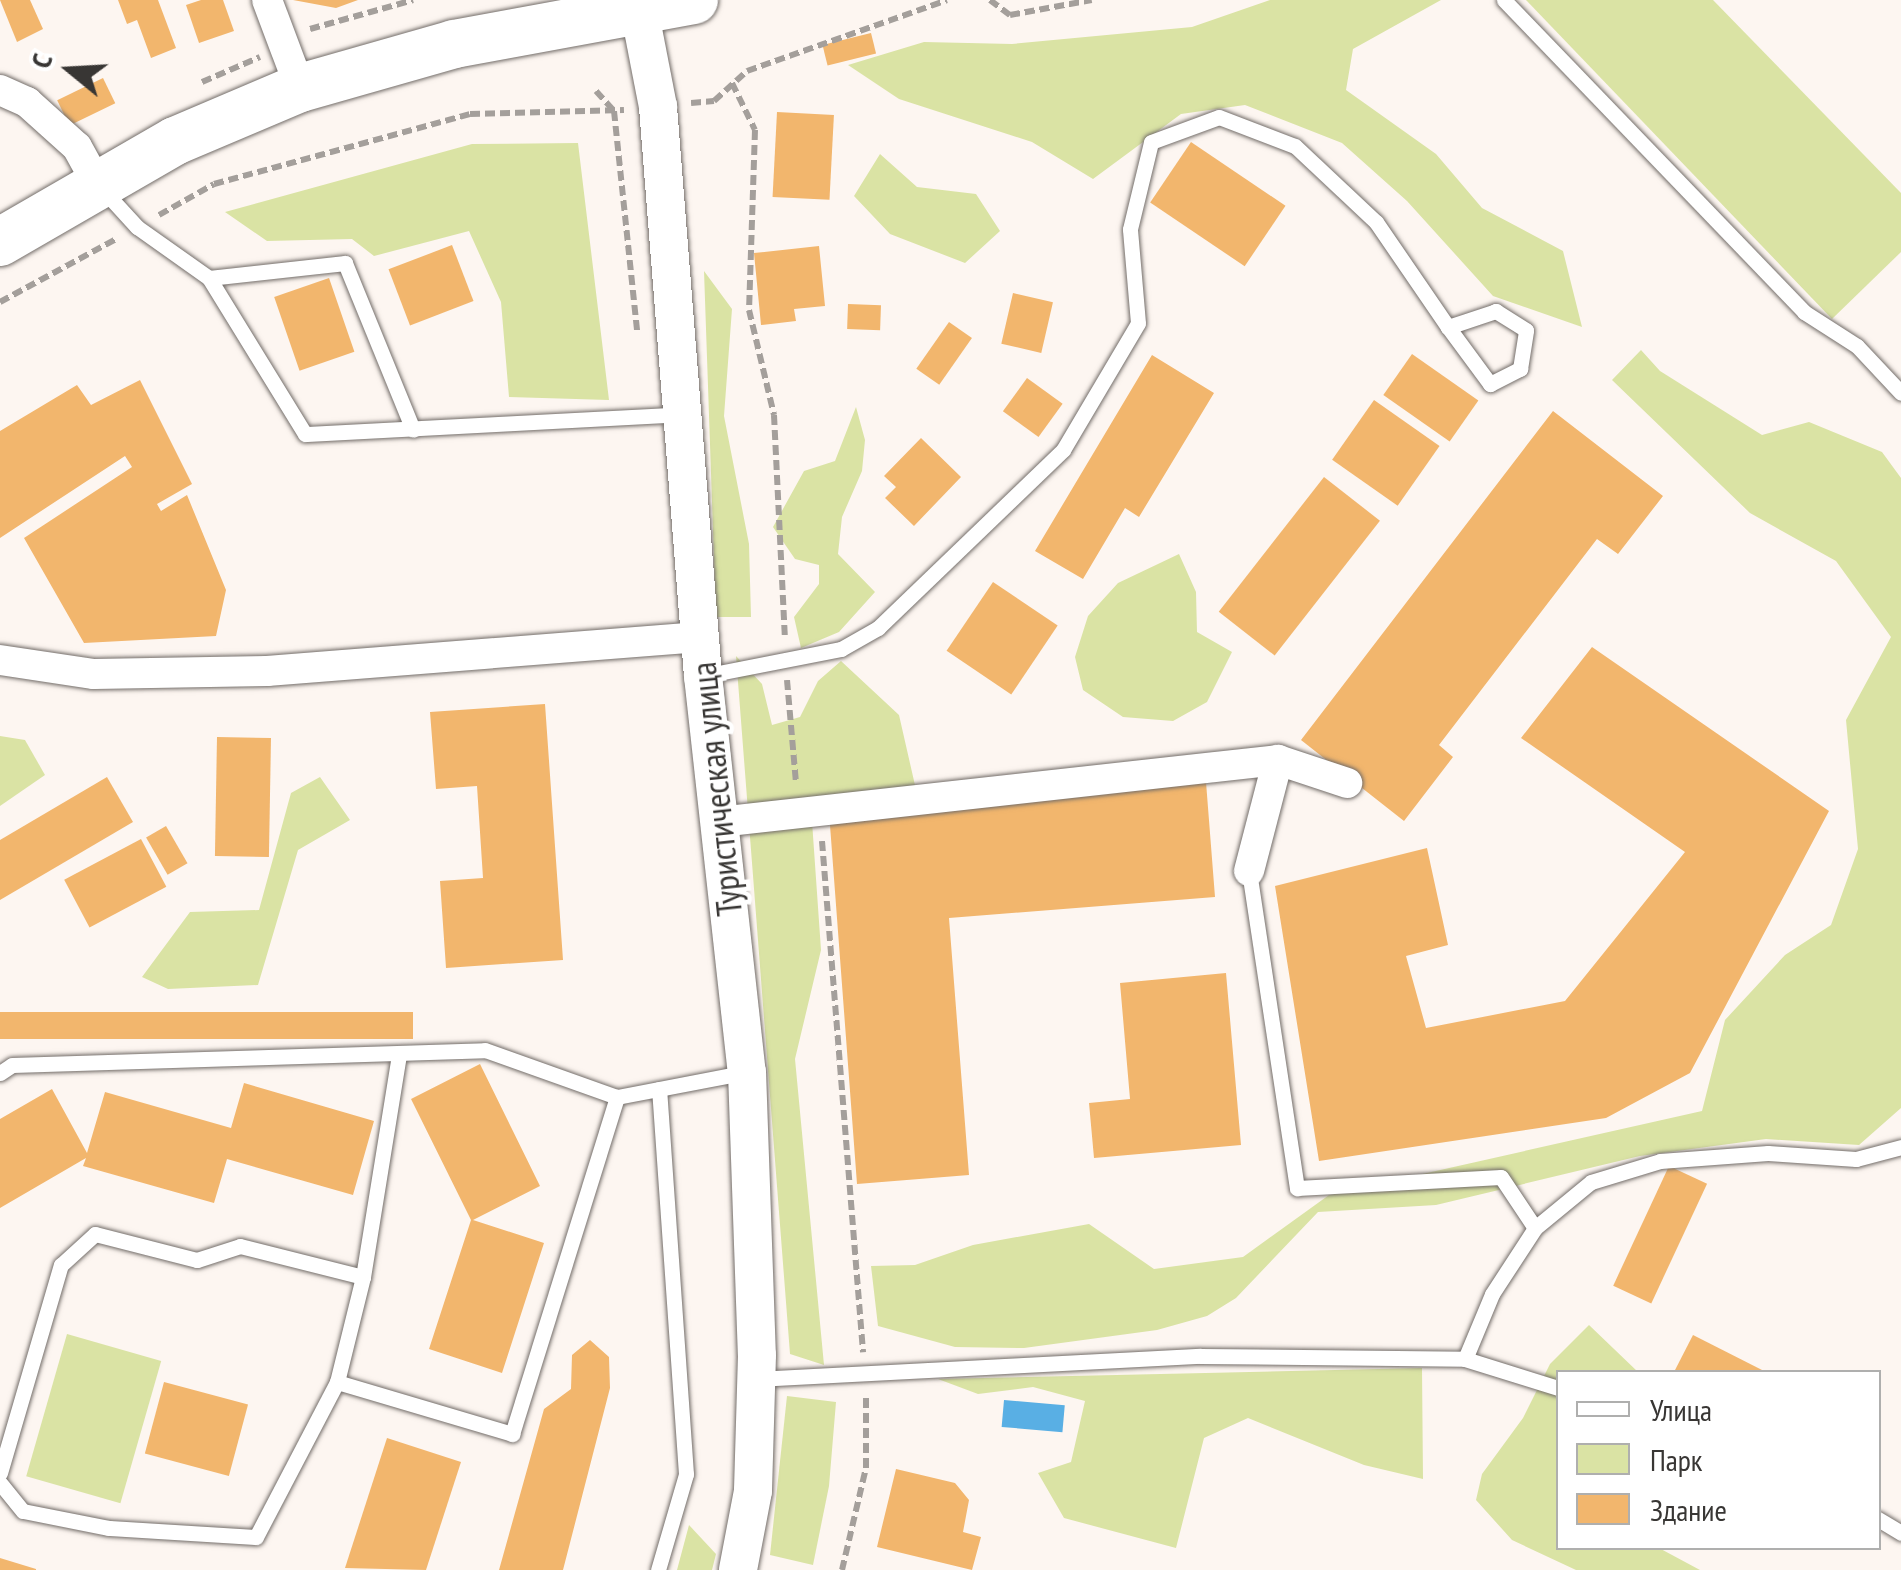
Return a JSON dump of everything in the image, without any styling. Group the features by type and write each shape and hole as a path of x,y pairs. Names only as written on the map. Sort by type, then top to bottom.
{"main road":[{"path":"0,242 175,141 300,88 454,44 694,0"}],"street":[{"path":"267,0 300,88"},
{"name":"Туристическая улица","path":"639,9 658,107 686,414 703,676 747,1072 756,1379 752,1492 739,1570"},
{"path":"0,90 27,102 76,147 98,185"},
{"path":"0,660 94,674 267,671 700,636"},
{"path":"720,822 1278,760 1347,783"},
{"path":"1249,871 1278,760"}],"lane":[{"path":"1504,0 1804,312 1856,346 1901,393"},
{"path":"703,676 841,648 878,628 1064,450 1138,323 1130,228 1151,142 1218,117 1295,146 1376,222 1448,327 1490,384 1520,368 1526,330 1496,311 1448,327"},
{"path":"98,185 137,228 209,278 305,434 686,414"},
{"path":"209,278 345,264 413,430"},
{"path":"1249,871 1297,1188 1501,1177 1535,1228"},
{"path":"0,1074 12,1066 485,1050 617,1096 747,1072"},
{"path":"0,1484 23,1511 109,1528 256,1537 337,1382 363,1277 399,1054"},
{"path":"658,1089 686,1474 658,1570"},
{"path":"337,1382 512,1434 617,1096"},
{"path":"1465,1358 1492,1294 1535,1228 1591,1182 1660,1160 1768,1153 1856,1159 1901,1148"},
{"path":"0,1473 61,1265 94,1234 197,1260 240,1246 363,1277"},
{"path":"756,1379 1200,1356 1465,1358 1556,1387"}],"path":[{"path":"0,302 214,184 470,114 614,111 714,100 747,71 947,0"},
{"path":"990,0 1010,15 1092,0"},
{"path":"596,91 614,111 638,340"}],"green space":[{"path":"1270,0 1441,0 1353,49 1346,90 1436,154 1482,208 1563,251 1582,327 1493,296 1407,201 1342,143 1245,105 1181,114 1093,179 1032,142 899,99 848,65 924,42 1012,44 1192,27"},
{"path":"1526,0 1713,0 1901,193 1901,252 1832,319"},
{"path":"578,143 609,400 509,397 501,302 469,231 374,256 352,239 267,241 225,212 472,144"},
{"path":"880,154 917,187 976,194 1000,231 965,263 890,234 854,196"},
{"path":"704,271 732,309 724,416 749,544 751,617 716,617"},
{"path":"1641,350 1660,371 1762,435 1809,422 1882,452 1901,478 1901,1108 1859,1145 1766,1139 1640,1156 1436,1205 1318,1212 1236,1298 1207,1316 1157,1330 1024,1348 955,1347 878,1326 871,1266 915,1265 973,1245 1089,1224 1154,1269 1243,1257 1329,1195 1702,1111 1725,1020 1785,955 1831,925 1858,849 1846,720 1891,637 1836,561 1750,513 1612,380"},
{"path":"856,407 865,440 862,471 842,517 838,554 875,592 839,632 801,648 794,617 819,584 819,565 795,559 773,527 804,471 835,461"},
{"path":"1179,554 1196,592 1197,632 1232,652 1207,702 1173,721 1123,717 1083,690 1075,657 1088,616 1118,583"},
{"path":"736,656 762,684 772,725 800,717 818,681 841,661 899,715 917,794 811,807 821,950 795,1059 824,1365 790,1354"},
{"path":"0,736 25,740 45,775 0,806"},
{"path":"320,777 350,820 298,850 258,985 168,989 142,977 190,912 259,910 291,793"},
{"path":"1589,1325 1636,1370 1556,1370 1556,1550 1663,1550 1700,1570 1576,1570 1512,1540 1476,1500 1482,1474 1523,1418 1550,1364"},
{"path":"67,1334 161,1361 120,1503 26,1476"},
{"path":"1422,1368 1423,1479 1364,1465 1248,1418 1204,1438 1176,1548 1064,1518 1038,1473 1071,1462 1085,1401 1033,1387 978,1394 938,1379"},
{"path":"787,1396 836,1402 829,1486 813,1565 770,1555"},
{"path":"689,1525 716,1554 712,1570 677,1570"}],"water":[{"path":"1004,1400 1065,1405 1062,1432 1002,1427"}],"building":[{"path":"0,0 30,0 43,29 17,42"},
{"path":"118,0 158,0 176,48 151,58 137,20 127,24"},
{"path":"223,0 234,31 199,43 186,5"},
{"path":"293,0 358,0 336,8"},
{"path":"871,33 876,53 828,65 822,45"},
{"path":"103,78 115,103 69,126 57,100"},
{"path":"777,112 834,115 829,200 773,197"},
{"path":"1191,142 1286,206 1245,266 1150,203"},
{"path":"452,245 474,301 410,325 389,269"},
{"path":"819,246 825,306 794,309 796,321 761,325 754,253"},
{"path":"329,278 354,352 300,371 274,297"},
{"path":"1013,293 1053,302 1041,353 1001,344"},
{"path":"848,304 881,305 880,330 847,329"},
{"path":"949,322 972,338 939,385 916,369"},
{"path":"1412,354 1478,400 1450,441 1383,395"},
{"path":"1152,355 1214,393 1139,517 1125,508 1083,579 1035,551"},
{"path":"1027,378 1063,404 1038,437 1003,411"},
{"path":"140,380 192,484 157,504 161,511 187,495 226,590 216,636 84,643 24,538 132,467 125,456 0,538 0,431 77,385 91,405"},
{"path":"1374,400 1440,446 1398,506 1332,460"},
{"path":"1553,411 1663,496 1618,554 1597,539 1439,745 1453,757 1404,821 1301,740"},
{"path":"921,438 961,477 914,526 885,498 896,487 884,476"},
{"path":"1324,477 1380,521 1275,655 1219,612"},
{"path":"993,582 1058,626 1011,694 947,651"},
{"path":"1592,647 1829,811 1690,1073 1606,1118 1319,1161 1275,886 1427,848 1448,945 1406,956 1426,1028 1565,1001 1685,852 1521,738"},
{"path":"545,704 563,960 446,968 440,881 483,878 477,786 436,789 430,712"},
{"path":"217,737 271,738 269,857 215,856"},
{"path":"107,777 133,822 0,900 0,840"},
{"path":"1206,782 1215,897 949,918 969,1175 857,1184 829,812"},
{"path":"166,826 188,863 168,875 146,837"},
{"path":"141,839 166,887 90,928 64,880"},
{"path":"1226,973 1241,1145 1094,1158 1089,1103 1130,1099 1120,983"},
{"path":"0,1012 413,1012 413,1039 0,1039"},
{"path":"480,1064 540,1186 473,1220 544,1243 502,1373 429,1349 471,1220 411,1099"},
{"path":"244,1083 374,1121 353,1195 227,1159 214,1203 83,1166 86,1158 0,1208 0,1119 52,1089 87,1153 105,1092 231,1128"},
{"path":"1669,1166 1707,1184 1651,1303 1613,1286"},
{"path":"1693,1335 1762,1370 1675,1370"},
{"path":"590,1340 609,1357 610,1388 563,1570 499,1570 544,1409 571,1389 572,1355"},
{"path":"164,1382 248,1405 229,1476 145,1453"},
{"path":"387,1438 461,1462 426,1570 345,1568"},
{"path":"896,1469 955,1483 969,1500 963,1532 981,1537 972,1570 877,1547"},
{"path":"0,1558 36,1569 36,1570 0,1570"}]}
